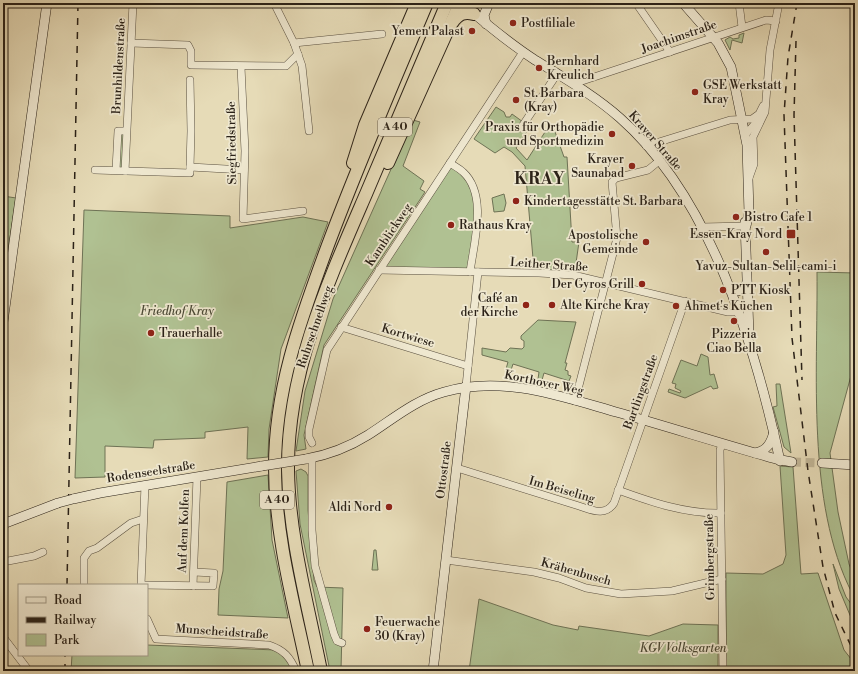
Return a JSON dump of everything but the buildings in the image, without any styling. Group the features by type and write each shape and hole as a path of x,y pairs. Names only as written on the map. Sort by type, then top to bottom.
{"highway":[{"path":"342,209 348,179 365,125 417,3"},
{"name":"Ruhrschnellweg","path":"308,671 279,519 275,466 277,426 284,381 293,343 342,209 427,3"},
{"name":"Ruhrschnellweg","path":"321,671 292,516 289,487 289,449 293,403 301,365 318,312 342,251 447,3"},
{"path":"342,251 380,179 460,3"},
{"path":"447,31 460,15 467,12 474,14"}],"main road":[{"path":"3,322 5,294 47,3"},
{"name":"Krayer Straße","path":"460,3 523,52 573,84 619,118 659,161 702,227 740,314 774,432 780,461"},
{"path":"486,24 484,15 489,3"},
{"path":"683,3 720,45 731,67 745,135 749,215 746,226"},
{"path":"745,135 742,144 751,348"},
{"path":"728,285 733,290 739,291 747,283"},
{"path":"740,314 747,283"},
{"name":"Korthover Weg","path":"309,459 331,452 354,442 423,399 466,386 491,385 521,388 575,400 780,461 792,462"},
{"name":"Ottostraße","path":"432,671 466,386"},
{"path":"754,453 763,451 768,446 774,432"},
{"name":"Rodenseelstraße","path":"3,524 58,503 73,499 309,459"},
{"path":"822,463 855,465"}],"street":[{"name":"Brunhildenstraße","path":"125,171 133,3"},
{"path":"274,3 294,43 302,66 309,131"},
{"path":"636,3 670,52"},
{"path":"739,3 742,28"},
{"path":"748,178 754,164 753,137 765,112 769,56 779,3"},
{"name":"Joachimstraße","path":"573,84 766,20 776,21"},
{"path":"294,43 382,34"},
{"path":"131,43 176,44 190,47 191,65 241,67 286,66 298,54"},
{"name":"Kamblickweg","path":"312,443 309,437 309,430 327,350 523,52"},
{"name":"Siegfriedstraße","path":"241,67 244,170 243,219 303,211"},
{"path":"521,128 557,74"},
{"path":"95,170 190,173 190,80"},
{"path":"646,146 730,120 749,120 757,116 765,102"},
{"path":"745,135 759,119 765,102"},
{"name":"Brunhildenstraße","path":"116,170 118,131 126,131"},
{"path":"575,400 617,238 612,182 616,178 648,170 659,161"},
{"path":"450,163 463,172 472,183 476,199 477,214 470,272"},
{"path":"190,167 244,170"},
{"path":"702,227 746,226"},
{"name":"Leither Straße","path":"379,270 558,274 585,276 740,314"},
{"name":"Ottostraße","path":"466,386 478,272"},
{"name":"Bartlingstraße","path":"618,490 685,301"},
{"name":"Kortwiese","path":"341,327 468,366"},
{"name":"Grimbergstraße","path":"722,444 720,450 723,671"},
{"path":"309,459 315,566 334,634 338,641 342,643"},
{"name":"Im Beiseling","path":"457,468 599,512 606,511 612,507 618,490"},
{"name":"Auf dem Kolfen","path":"193,586 197,477"},
{"path":"141,584 145,486"},
{"path":"618,490 667,506 697,512 721,513"},
{"path":"84,584 84,558 89,551 97,548 130,523 143,519"},
{"path":"3,562 34,556 43,552"},
{"name":"Krähenbusch","path":"446,560 534,572 559,578 586,588 621,594 672,591 722,579"},
{"path":"148,585 213,586 214,573 194,572"},
{"path":"148,621 156,639"},
{"path":"3,637 29,671"},
{"name":"Munscheidstraße","path":"148,639 270,645 286,653 296,671"}],"green space":[{"path":"744,33 742,43 732,40 730,50 725,40 730,37 733,39 739,38 739,35"},
{"path":"496,107 504,112 506,117 510,117 512,114 530,127 516,148 527,160 545,132 554,129 564,157 567,157 572,242 579,242 575,270 534,270 525,166 512,152 504,147 495,153 474,139"},
{"path":"413,120 420,122 403,166 424,181 420,189 425,192 324,345 304,435 306,449 296,451 305,391 333,299"},
{"path":"119,131 126,132 124,170 116,170"},
{"path":"450,166 464,176 470,185 475,204 474,227 468,271 386,268 386,265"},
{"path":"504,194 506,203 504,211 494,212 492,198"},
{"path":"3,196 16,198 3,284"},
{"name":"Friedhof Kray","path":"84,210 230,216 230,228 303,217 328,222 281,349 269,429 268,457 247,459 248,427 205,432 205,438 154,440 153,448 105,446 105,477 75,478"},
{"path":"817,272 855,273 855,361 830,453 838,512 849,564 855,579 855,592 852,593 837,557 827,519 821,478 816,393"},
{"path":"538,320 576,322 565,363 567,363 565,370 568,371 568,375 571,376 569,381 544,373 542,380 538,379 539,372 513,364 511,370 506,369 508,362 482,355 482,348 506,352 510,348 522,349 524,347 524,341 521,339 521,336"},
{"path":"701,354 708,357 710,375 714,374 718,388 713,389 711,386 685,398 668,392 669,389 680,393 681,391 675,388 676,384 672,383 681,360 697,366"},
{"path":"776,384 780,384 791,453 784,447 773,407 777,406"},
{"path":"780,466 793,467 801,574 818,573 844,650 855,664 855,671 726,671 726,573 763,574 783,564 786,555"},
{"path":"301,469 306,472 308,476 308,510 314,580 317,587 343,588 341,670 347,671 330,671 300,524 296,471"},
{"path":"268,475 272,540 288,618 218,615 219,589 223,571 227,482"},
{"path":"374,550 376,550 378,570 372,570"},
{"path":"833,564 846,597 855,609 855,627 839,589"},
{"name":"KGV Volksgarten","path":"479,599 553,625 578,630 579,626 649,636 683,624 718,625 718,671 469,671"},
{"path":"148,645 276,650 291,664 291,671 71,671 72,656 148,656"}],"waterway":[{"path":"204,671 213,669 222,671"}],"tunnel":[{"path":"792,462 822,463"}],"railway":[{"path":"67,584 78,3"},
{"path":"797,3 788,57 784,115 792,338 808,471 823,567 835,613 855,654"},
{"path":"796,41 794,115 802,380"},
{"path":"65,656 65,671"}],"place":[{"name":"Postfiliale","path":"513,23"},
{"name":"Yemen Palast","path":"472,31"},
{"name":"Bernhard Kreulich","path":"539,68"},
{"name":"GSE Werkstatt Kray","path":"695,92"},
{"name":"St. Barbara (Kray)","path":"516,100"},
{"name":"Praxis für Orthopädie und Sportmedizin","path":"612,134"},
{"name":"Krayer Saunabad","path":"632,166"},
{"name":"Kindertagesstätte St. Barbara","path":"516,201"},
{"name":"Bistro Cafe 1","path":"736,217"},
{"name":"Rathaus Kray","path":"451,225"},
{"name":"Essen-Kray Nord","path":"791,234"},
{"name":"Apostolische Gemeinde","path":"646,242"},
{"name":"Yavuz-Sultan-Selil-cami-i","path":"766,252"},
{"name":"Der Gyros Grill","path":"642,284"},
{"name":"PTT Kiosk","path":"723,290"},
{"name":"Café an der Kirche","path":"526,305"},
{"name":"Alte Kirche Kray","path":"552,305"},
{"name":"Ahmet's Küchen","path":"676,306"},
{"name":"Pizzeria Ciao Bella","path":"734,321"},
{"name":"Trauerhalle","path":"151,333"},
{"name":"Aldi Nord","path":"389,507"},
{"name":"Feuerwache 30 (Kray)","path":"367,629"}],"district":[{"name":"KRAY","path":"540,179"}]}
